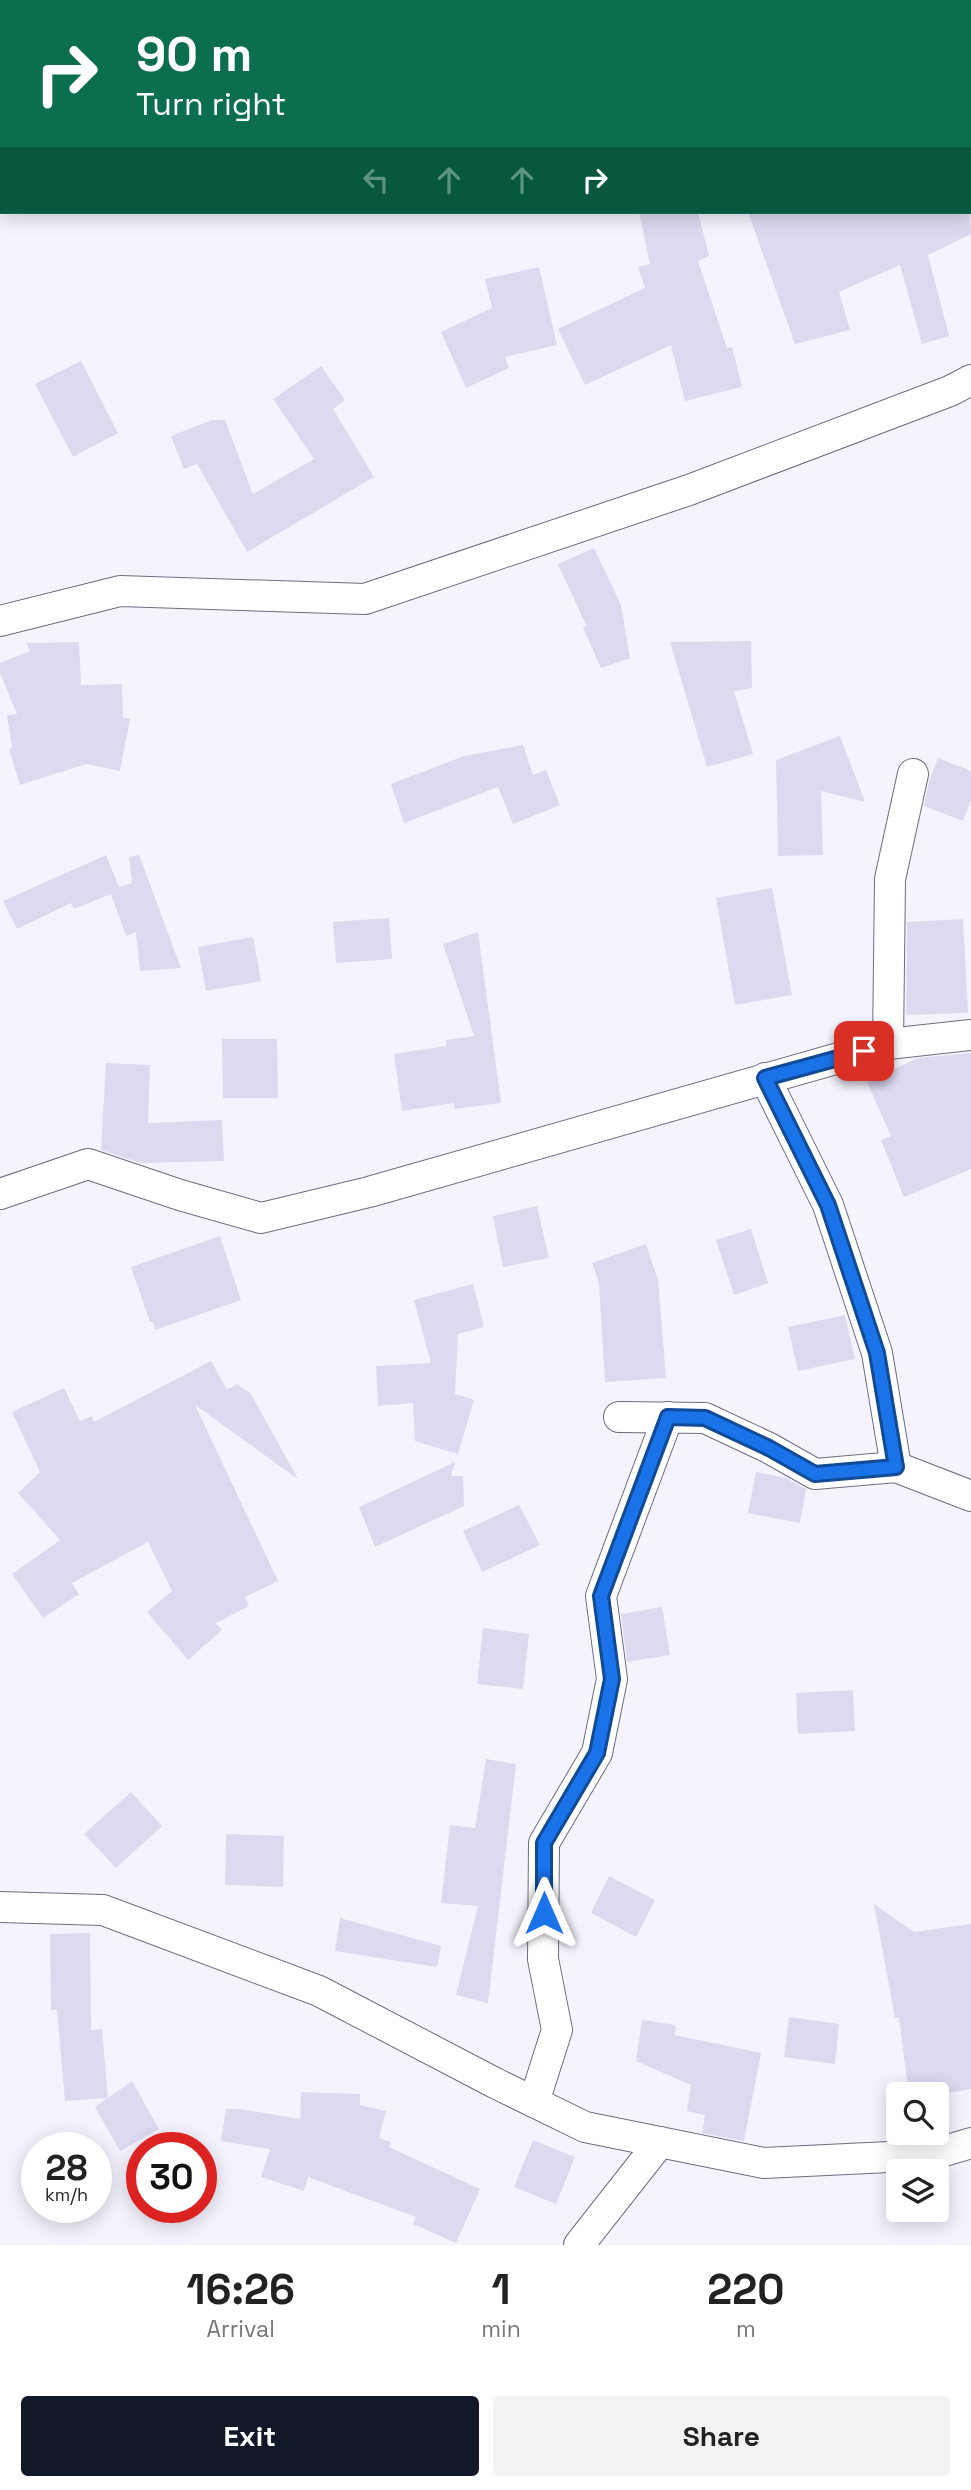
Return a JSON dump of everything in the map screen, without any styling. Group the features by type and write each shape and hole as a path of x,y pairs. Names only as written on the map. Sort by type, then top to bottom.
{"street":[{"path":"0,621 120,591 365,599 689,490 950,391 971,380"},
{"path":"888,1044 890,879 913,774"},
{"path":"0,1194 88,1164 180,1195 261,1218 369,1192 888,1044 971,1035"},
{"path":"765,1078 828,1205 877,1353 896,1467"},
{"path":"619,1417 705,1418 769,1448 815,1474 896,1467 971,1496"},
{"path":"534,2102 556,2030 544,1959 544,1843 597,1753 612,1679 601,1596 668,1417"},
{"path":"0,1907 103,1910 319,1991 585,2127 764,2163 931,2155 971,2143"},
{"path":"579,2245 660,2141"}],"building":[{"path":"639,214 698,214 709,256 698,261 727,348 732,347 742,387 685,401 671,345 585,385 558,329 645,288 638,267 650,264"},
{"path":"749,214 970,214 971,234 928,255 949,336 922,344 900,265 839,292 850,330 795,344"},
{"path":"539,267 557,345 505,357 509,368 466,388 441,332 492,308 485,279"},
{"path":"81,361 118,433 73,457 35,384"},
{"path":"321,366 345,400 333,409 374,477 247,552 197,464 184,469 171,436 212,420 225,420 253,494 314,459 273,399"},
{"path":"594,548 621,605 630,658 601,668 583,628 586,625 558,564"},
{"path":"751,641 752,688 734,691 753,754 707,767 670,642"},
{"path":"79,642 81,685 122,684 123,717 130,719 120,771 86,764 20,785 9,749 12,748 7,715 17,714 0,673 0,663 30,651 26,643"},
{"path":"840,736 865,802 821,791 823,855 778,856 776,760"},
{"path":"523,745 533,775 546,770 560,805 513,824 498,787 404,823 391,784 464,756"},
{"path":"938,758 971,771 971,800 963,821 924,806"},
{"path":"106,855 119,887 132,883 129,857 139,855 181,968 140,971 136,932 126,936 111,894 74,909 71,903 17,929 3,901"},
{"path":"772,888 792,995 735,1005 716,898"},
{"path":"389,918 392,959 336,963 333,922"},
{"path":"963,919 968,1013 906,1015 907,922"},
{"path":"478,932 501,1103 454,1109 454,1103 402,1111 394,1054 446,1046 446,1040 474,1036 443,944"},
{"path":"253,937 261,981 206,991 198,947"},
{"path":"222,1039 277,1039 278,1098 223,1098"},
{"path":"971,1053 971,1169 904,1197 881,1140 891,1136 867,1082 918,1058"},
{"path":"106,1063 150,1065 148,1123 222,1120 224,1161 140,1163 101,1150"},
{"path":"537,1206 549,1258 503,1267 493,1216"},
{"path":"751,1229 768,1283 734,1295 716,1240"},
{"path":"220,1236 241,1300 155,1330 131,1267"},
{"path":"646,1244 658,1280 666,1378 605,1382 599,1283 592,1263"},
{"path":"473,1284 484,1327 458,1334 455,1394 474,1400 458,1454 415,1441 413,1403 378,1406 376,1366 431,1363 414,1300"},
{"path":"845,1315 855,1359 798,1371 788,1327"},
{"path":"211,1361 227,1390 237,1384 251,1394 298,1479 195,1405 278,1581 245,1597 249,1606 216,1623 222,1630 188,1660 147,1612 172,1591 148,1542 72,1583 79,1594 43,1618 12,1574 60,1540 18,1493 40,1472 12,1412 64,1388 80,1421 92,1416 94,1422"},
{"path":"455,1462 451,1476 463,1476 464,1506 375,1547 359,1507"},
{"path":"756,1472 786,1478 806,1489 800,1523 748,1513"},
{"path":"519,1505 540,1545 482,1572 463,1531"},
{"path":"662,1607 670,1655 627,1662 621,1614"},
{"path":"483,1628 529,1634 523,1689 477,1684"},
{"path":"853,1690 855,1731 798,1734 796,1693"},
{"path":"486,1759 516,1764 488,2003 456,1995 478,1906 441,1903 450,1825 475,1828"},
{"path":"131,1792 162,1826 116,1868 84,1834"},
{"path":"226,1834 284,1836 283,1887 225,1885"},
{"path":"609,1876 655,1900 636,1937 591,1913"},
{"path":"874,1904 914,1932 971,1924 971,2089 949,2093 949,2082 907,2082 899,2018 895,2018"},
{"path":"340,1918 441,1946 437,1967 335,1951"},
{"path":"90,1933 91,2030 102,2029 108,2098 65,2101 57,2010 51,2010 50,1934"},
{"path":"789,2017 839,2024 835,2064 784,2057"},
{"path":"642,2020 676,2025 675,2035 761,2053 744,2141 702,2133 705,2115 687,2111 691,2085 636,2061"},
{"path":"132,2081 159,2129 154,2132 126,2132 126,2148 120,2151 112,2132 109,2132 95,2107"},
{"path":"301,2092 360,2094 360,2105 386,2111 379,2138 391,2142 389,2147 480,2189 456,2243 413,2224 416,2217 308,2177 304,2191 261,2177 270,2149 221,2141 226,2109 300,2119"},
{"path":"533,2140 575,2157 556,2204 514,2187"}],"route":[{"path":"544,1913 544,1843 597,1753 612,1679 601,1596 668,1417 705,1418 769,1448 815,1474 896,1467 877,1353 828,1205 765,1078 864,1051"}]}
